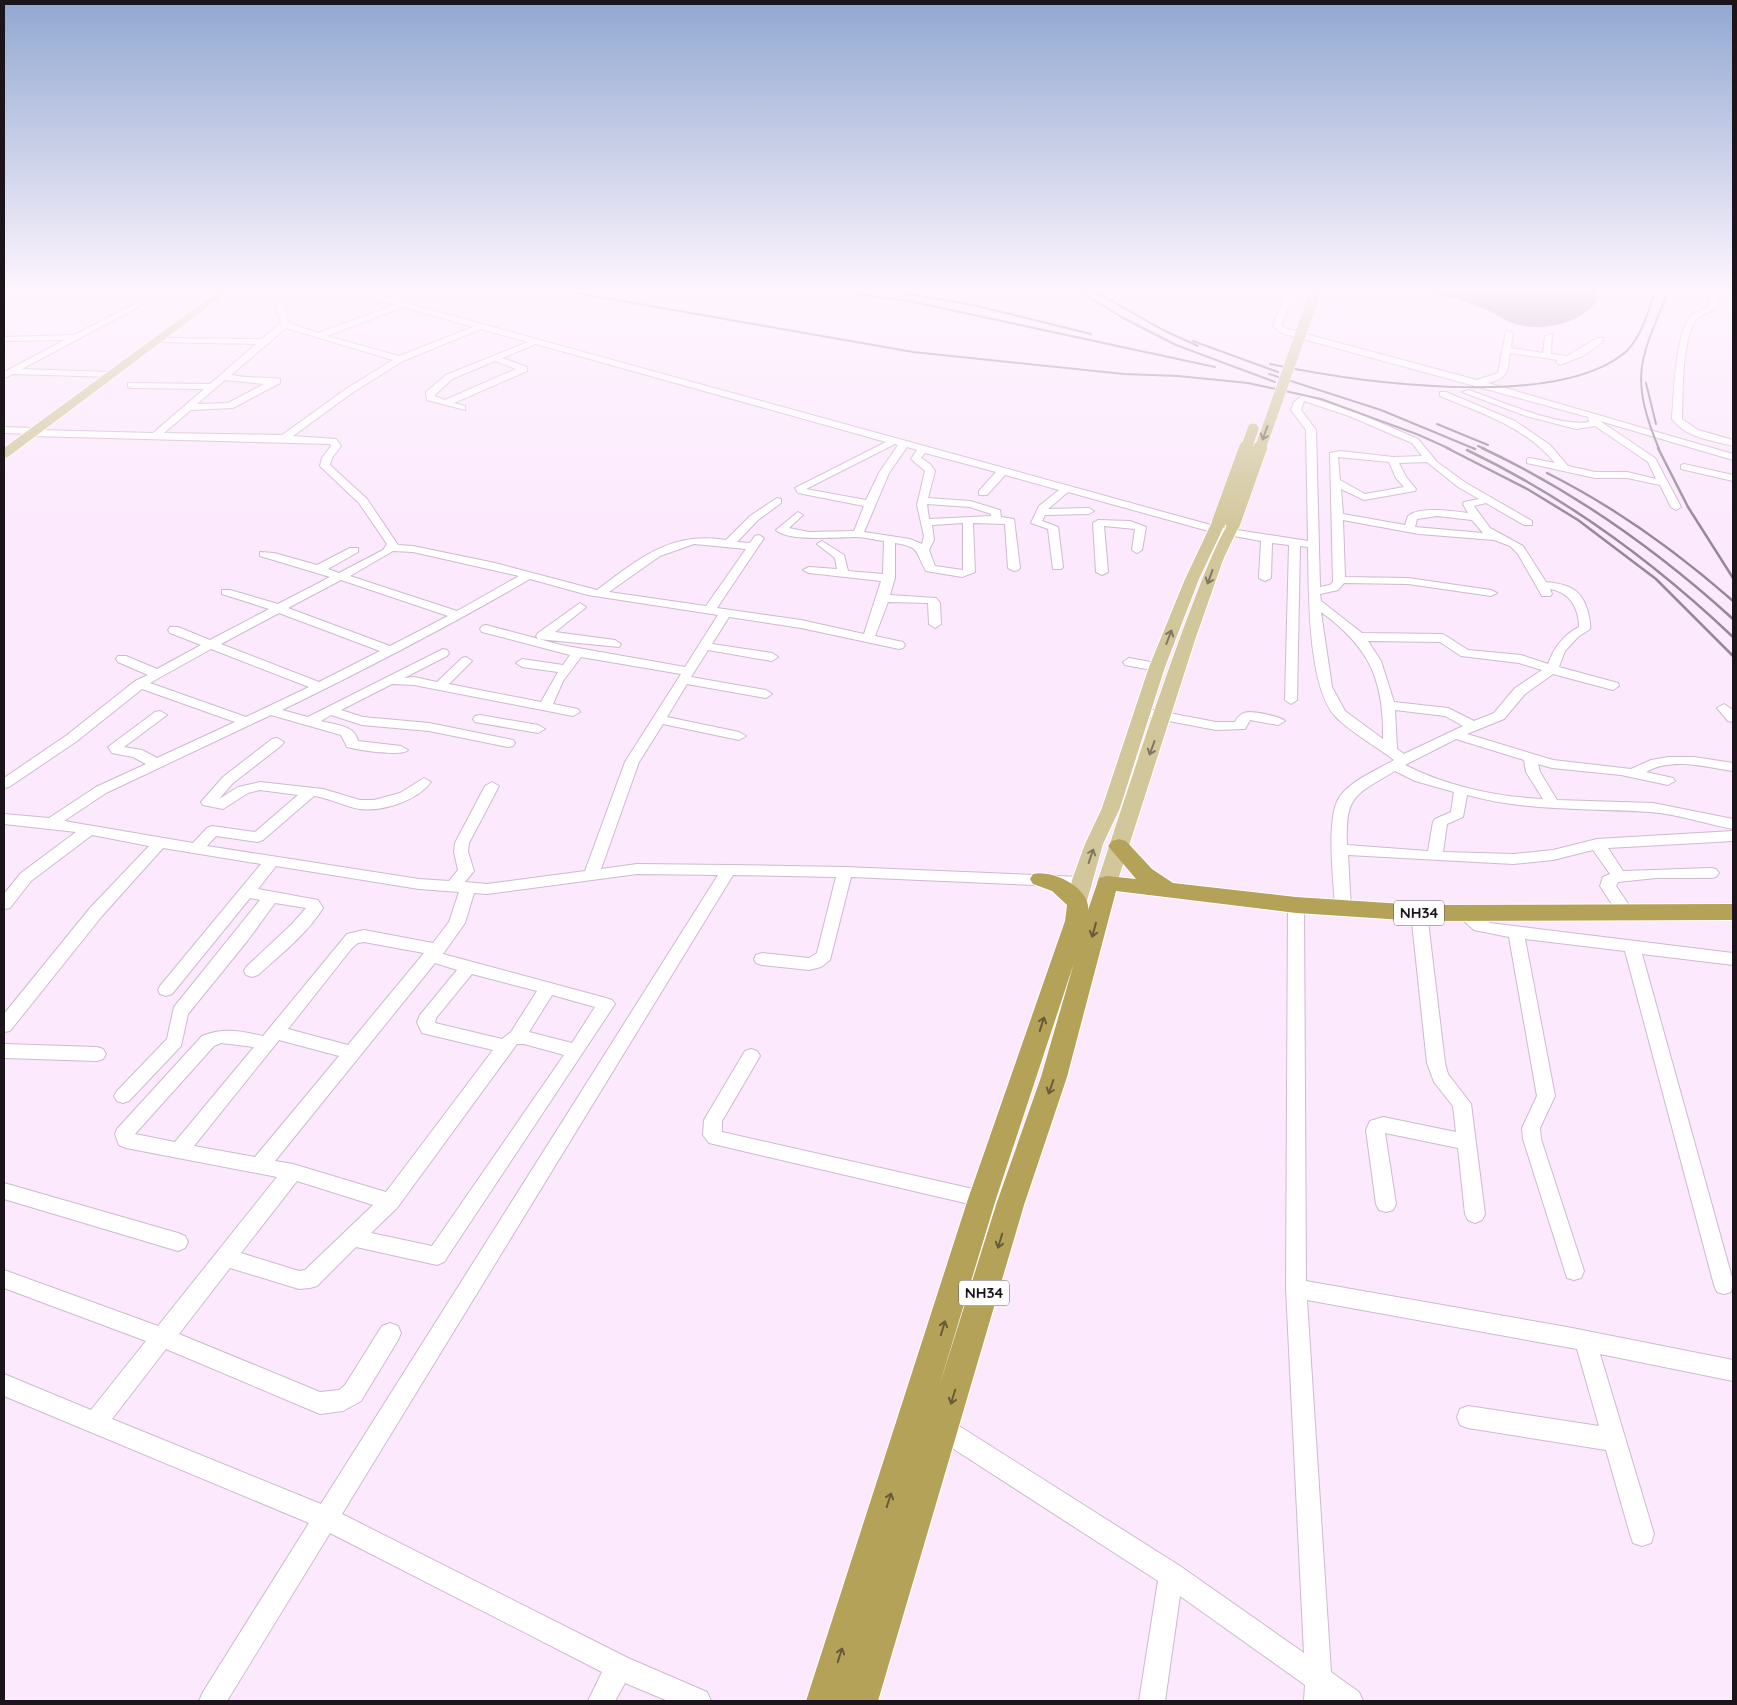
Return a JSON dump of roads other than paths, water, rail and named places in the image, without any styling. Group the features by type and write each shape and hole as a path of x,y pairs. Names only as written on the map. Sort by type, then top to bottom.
{"highway":[{"path":"1119,846 1144,874 1168,889"},
{"path":"1041,879 1086,897"},
{"name":"NH34","path":"1086,897 1168,889 1343,909 1419,913 1733,912"},
{"name":"NH34","path":"859,1701 943,1428 1011,1160 1023,1125 1086,897"},
{"name":"NH34","path":"1023,1125 1054,1077 1086,897"},
{"name":"NH34","path":"825,1701 916,1417 982,1199 1011,1160"}],"main road":[{"path":"4,454 120,368"},
{"path":"1086,897 1094,844 1111,808 1158,667 1192,579 1224,527 1286,368"},
{"path":"1086,897 1119,846 1193,622 1216,560 1224,527 1257,419"}],"street":[{"path":"156,435 236,368"},
{"path":"284,438 388,368"},
{"path":"462,408 430,398 429,394 445,379 472,368"},
{"path":"445,402 523,368"},
{"path":"628,368 1132,507 1224,527 1267,539 1314,545"},
{"path":"1424,368 1733,457"},
{"path":"1477,382 1497,378 1502,374 1503,368"},
{"path":"1683,368 1677,419 1682,425 1695,431 1733,443"},
{"path":"7,373 110,375"},
{"path":"225,377 258,382 278,381 287,383"},
{"path":"190,407 230,406 278,381"},
{"path":"131,385 214,387"},
{"path":"1466,392 1529,414 1579,427 1596,423"},
{"path":"1443,394 1512,423 1547,447 1564,468"},
{"path":"1528,523 1456,480 1429,459 1422,447 1415,441 1352,414 1303,398 1296,408 1311,430 1315,615 1326,686 1332,701 1350,722 1390,750 1409,774 1501,800 1653,808 1733,824"},
{"path":"1588,414 1596,423 1649,457 1657,467 1676,507"},
{"path":"4,430 328,440 336,443 327,458 325,466 372,512 393,544 392,548"},
{"path":"859,534 858,528 899,442"},
{"path":"869,504 802,491 800,488 899,442"},
{"path":"923,449 916,459 927,466 930,471 922,512 927,522 929,540 923,550"},
{"path":"1311,450 1332,457 1340,454 1393,460 1429,459"},
{"path":"1316,596 1338,586 1339,580 1338,516 1332,457"},
{"path":"1334,481 1364,498 1411,490 1401,478 1393,460"},
{"path":"1530,461 1603,476 1627,475 1663,483"},
{"path":"1684,467 1733,478"},
{"path":"983,493 1003,471"},
{"path":"1057,567 1053,527 1036,523 1041,512 1066,489"},
{"path":"1343,909 1340,811 1346,798 1355,788 1399,762 1498,716 1520,691 1552,669 1559,650 1574,634 1586,627 1582,611 1573,592 1564,588 1545,590 1520,548 1497,537 1476,517 1468,504 1488,500"},
{"path":"728,544 754,518 777,501"},
{"path":"923,501 965,504 991,510 996,512 996,520"},
{"path":"1121,524 1132,507"},
{"path":"1041,512 1089,511"},
{"path":"1409,529 1413,516 1436,513 1476,517"},
{"path":"798,515 781,530 809,535 859,534 906,540 923,550 930,569 962,574 968,573 968,520"},
{"path":"1338,516 1409,529 1497,537"},
{"path":"927,522 968,520 1010,521 1014,568"},
{"path":"1102,572 1098,523 1135,524 1141,527 1137,550"},
{"path":"868,638 889,578 891,556 889,539"},
{"path":"1265,578 1267,539"},
{"path":"600,593 651,556 669,547 695,541 728,544 756,543 710,609"},
{"path":"1291,700 1295,584 1294,542"},
{"path":"822,544 840,557 843,573"},
{"path":"4,784 72,738 140,684 277,608 392,548 413,549 600,593 710,609 899,645"},
{"path":"320,569 354,550"},
{"path":"264,554 298,561 340,576 414,598 459,616"},
{"path":"809,570 889,578"},
{"path":"52,824 85,800 156,764 321,687 459,616 529,575"},
{"path":"1339,580 1408,581 1491,593"},
{"path":"226,592 277,608 391,651"},
{"path":"1316,596 1359,637 1377,666 1388,705 1390,750"},
{"path":"883,598 932,600 934,603 935,624"},
{"path":"526,643 546,634 580,607"},
{"path":"591,874 626,777 658,719 726,612"},
{"path":"486,629 526,643 686,675 766,694"},
{"path":"174,630 321,687"},
{"path":"546,634 615,644"},
{"path":"1359,637 1443,638 1465,653 1513,658 1613,686"},
{"path":"705,646 772,657"},
{"path":"310,722 443,653"},
{"path":"546,707 556,681 577,654"},
{"path":"122,659 157,674"},
{"path":"441,686 466,661"},
{"path":"1129,662 1158,667"},
{"path":"522,663 566,669"},
{"path":"391,680 398,682 414,680 573,712"},
{"path":"140,684 247,722"},
{"path":"467,734 498,697"},
{"path":"1388,705 1448,712 1473,726"},
{"path":"1724,708 1733,718"},
{"path":"272,711 346,732 350,735 352,744 355,745 401,750"},
{"path":"331,711 362,721 416,725 508,743"},
{"path":"1142,712 1216,726 1240,726 1247,716 1278,721"},
{"path":"156,764 137,753 117,750 115,747 160,715"},
{"path":"480,719 538,729"},
{"path":"658,719 739,736"},
{"path":"1456,735 1563,766 1632,774 1668,781"},
{"path":"277,742 228,780 208,802 223,804 243,790 260,786 310,792 333,796 359,804 374,805 405,796 424,782"},
{"path":"1530,758 1533,772 1553,804"},
{"path":"1632,774 1651,762 1669,760 1733,767"},
{"path":"258,1167 457,923 461,887 466,871 461,848 464,837 492,786"},
{"path":"1435,856 1440,822 1458,814 1462,789"},
{"path":"196,849 212,831 258,838 310,792"},
{"path":"4,832 10,820 52,824 419,884 487,889 524,886 591,874 637,869 845,872 1041,879"},
{"path":"4,904 11,887 89,830"},
{"path":"1342,850 1513,859 1553,855 1597,844 1733,836"},
{"path":"4,1026 96,912 160,843"},
{"path":"1597,844 1619,876"},
{"path":"166,990 272,861"},
{"path":"212,1701 729,870"},
{"path":"762,959 809,964 815,963 824,956 845,872"},
{"path":"1625,911 1608,886 1608,881 1611,878 1619,876 1711,873"},
{"path":"246,892 312,904 315,908 298,928 252,971"},
{"path":"123,1096 169,1049 175,1040 180,1012 242,936 271,896"},
{"path":"1296,904 1296,1290 1318,1690"},
{"path":"1419,913 1436,1063 1440,1077 1458,1096 1462,1104 1475,1214"},
{"path":"1464,914 1480,926 1733,960"},
{"path":"1516,932 1546,1096 1531,1128 1532,1139 1574,1271"},
{"path":"179,1151 346,944 354,938 364,936 434,953 468,967 606,1004 437,1256 354,1238"},
{"path":"1632,946 1724,1285"},
{"path":"468,967 429,1015 426,1022 428,1028 576,1051"},
{"path":"226,1257 304,1281 317,1274 390,1202 511,1041 548,988"},
{"path":"353,1052 272,1038 223,1036 208,1041 124,1134 126,1140 258,1167 292,1172 390,1202"},
{"path":"4,1051 97,1054"},
{"path":"752,1056 713,1120 712,1135 716,1138 982,1199"},
{"path":"1386,1204 1375,1130 1377,1126 1383,1125 1467,1142"},
{"path":"94,1424 292,1172"},
{"path":"4,1191 178,1242"},
{"path":"4,1279 162,1337 320,1403 332,1403 343,1400 353,1393 390,1333"},
{"path":"1296,1290 1585,1341 1733,1371"},
{"path":"1585,1341 1642,1534"},
{"path":"6,1391 94,1424 325,1518 619,1667 698,1701"},
{"path":"916,1417 943,1428 1171,1575 1318,1690 1350,1701"},
{"path":"1468,1418 1614,1440"},
{"path":"1152,1701 1171,1575"},
{"path":"601,1701 619,1667"}],"railway":[{"path":"1062,368 1248,383 1321,399 1419,435 1450,449"},
{"path":"1236,368 1275,382"},
{"path":"1266,368 1278,372"},
{"path":"1289,368 1400,384 1451,387 1501,387 1548,382 1589,372 1598,368"},
{"path":"1642,368 1641,384 1644,402 1649,423 1659,449"},
{"path":"1269,374 1381,410 1475,449 1473,448"},
{"path":"1646,383 1656,424"},
{"path":"1437,424 1488,445"},
{"path":"1478,446 1485,449"},
{"path":"1447,448 1529,490 1578,520 1656,579 1733,656"},
{"path":"1482,448 1517,465 1583,503 1614,524 1675,569 1733,619"},
{"path":"1658,448 1688,507 1733,578"},
{"path":"1467,450 1540,489 1608,533 1672,582 1733,637"},
{"path":"1547,473 1621,515 1667,547 1733,601"}]}
